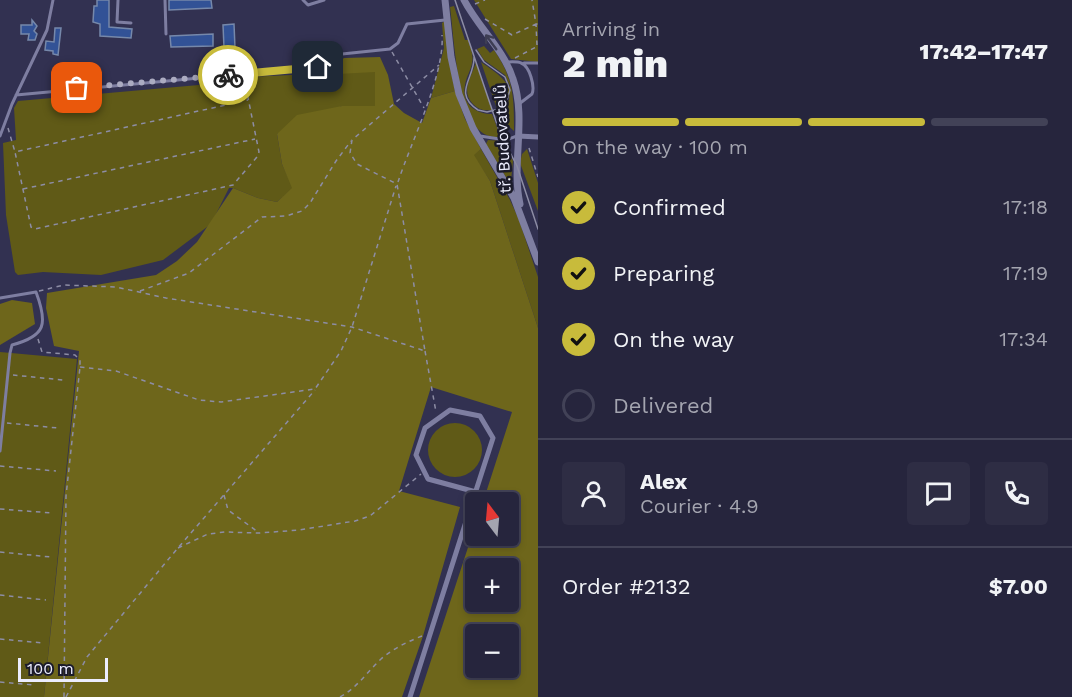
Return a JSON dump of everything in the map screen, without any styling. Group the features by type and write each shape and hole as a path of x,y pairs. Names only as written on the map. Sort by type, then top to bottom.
{"street":[{"name":"tř. Budovatelů","path":"446,0 444,20 459,94 476,134 510,191 523,219 538,262"},
{"name":"tř. Budovatelů","path":"464,0 480,26 508,62 513,79 518,136 516,181 523,219"},
{"path":"518,136 538,137"},
{"path":"450,410 480,416 493,438 476,492 428,479 423,472 416,455 425,428 437,418 450,410"},
{"path":"410,697 465,526"}],"lane":[{"path":"0,136 16,95 47,30 53,0"},
{"path":"118,0 117,22 131,23"},
{"path":"165,0 166,34"},
{"path":"303,0 308,5 324,0"},
{"path":"16,95 318,67 342,54 390,49 398,43 407,24 444,20"},
{"path":"508,62 538,63"},
{"path":"517,105 534,91 527,67 522,63"},
{"path":"476,134 484,138 503,140 518,136"},
{"path":"0,298 36,292 42,326 38,334 30,340 12,345 0,451"}],"path":[{"path":"474,4 485,0"},
{"path":"508,62 538,46 537,24 532,0"},
{"path":"482,17 512,35 537,24"},
{"path":"65,697 87,657 315,389 341,351 352,327 397,183 425,110 443,48 444,20"},
{"path":"390,49 425,110"},
{"path":"139,292 189,273 262,217 286,216 302,212 352,140 439,65"},
{"path":"5,122 15,152 31,227 35,229 233,184 257,158 259,152 244,81"},
{"path":"15,152 248,100"},
{"path":"23,189 256,139"},
{"path":"352,140 350,153 357,164 397,183"},
{"path":"529,148 538,177"},
{"path":"397,183 437,418"},
{"path":"36,292 64,285 116,287 352,327 425,351"},
{"path":"38,334 38,345 42,352 75,355 80,360 66,496 65,697"},
{"path":"80,367 116,371 200,400 221,402 315,389"},
{"path":"7,375 63,380"},
{"path":"3,423 58,428"},
{"path":"0,466 56,471"},
{"path":"177,549 208,534 299,530 370,516 423,472"},
{"path":"224,495 228,510 259,533"},
{"path":"0,509 52,513"},
{"path":"0,552 51,557"},
{"path":"0,595 46,600"},
{"path":"340,697 349,693 382,658 403,643 423,636 429,637"},
{"path":"0,639 43,643"},
{"path":"0,682 34,685"}],"shaded area":[{"path":"474,0 538,0 538,62 511,59"},
{"path":"454,6 472,54 465,85 465,98 475,110 492,114 501,138 486,135 479,130 466,106 455,53 450,7"},
{"path":"445,21 455,91 431,98 444,48 442,23"},
{"path":"484,46 490,53 494,50 506,70 509,80 513,99 514,131 503,121 498,111 509,100 510,86 505,75 484,60 477,49"},
{"path":"380,57 388,75 394,104 404,113 422,123 431,98 455,91 465,119 481,149 474,155 490,181 538,328 538,697 419,697 468,546 519,546 519,492 486,492 512,412 431,387 399,491 460,507 423,636 402,697 44,697 79,351 54,346 46,308 47,293 156,275 177,261 197,242 233,188 258,198 277,202 292,188 282,164 277,134 297,115 342,106 375,106 375,72 319,75 344,58"},
{"path":"476,62 492,110 477,108 467,94 468,83"},
{"path":"481,62 501,77 509,89 506,102 497,109"},
{"path":"375,71 375,106 342,106 277,134 282,164 293,188 277,202 229,188 211,224 163,260 101,275 43,272 18,275 15,272 6,215 3,143 16,140 14,108 18,101 244,81 250,77"},
{"path":"488,140 502,141 513,161 511,180 507,179 486,144"},
{"path":"481,149 519,220 538,277 538,328 490,181 473,155"},
{"path":"527,149 538,183 538,211 520,163 522,154"},
{"path":"12,300 32,303 35,324 0,345 0,304"},
{"path":"0,352 77,359 44,697 0,697"},
{"path":"450,423 460,423 470,427 478,435 482,450 478,465 470,473 460,477 450,477 440,473 432,465 428,455 428,445 432,435 440,427"}],"building":[{"path":"97,0 109,0 109,27 132,29 131,38 100,36 100,24 93,22 94,6 97,6"},
{"path":"169,0 211,0 212,8 169,10"},
{"path":"32,20 37,26 34,31 37,34 35,40 28,40 29,34 21,34 21,25 32,25"},
{"path":"234,24 235,48 224,48 223,25"},
{"path":"55,28 61,28 58,55 53,54 53,51 45,50 46,41 54,42"},
{"path":"213,34 213,46 171,47 170,36"}],"tram line":[{"path":"455,0 500,133 517,166 538,229"},
{"path":"474,57 467,85 467,98 470,104 478,110 487,112 499,109 506,103 510,90 505,77 484,62 476,50"}],"way so far":[{"path":"77,88 228,75"}],"route":[{"path":"228,75 318,67"}]}
